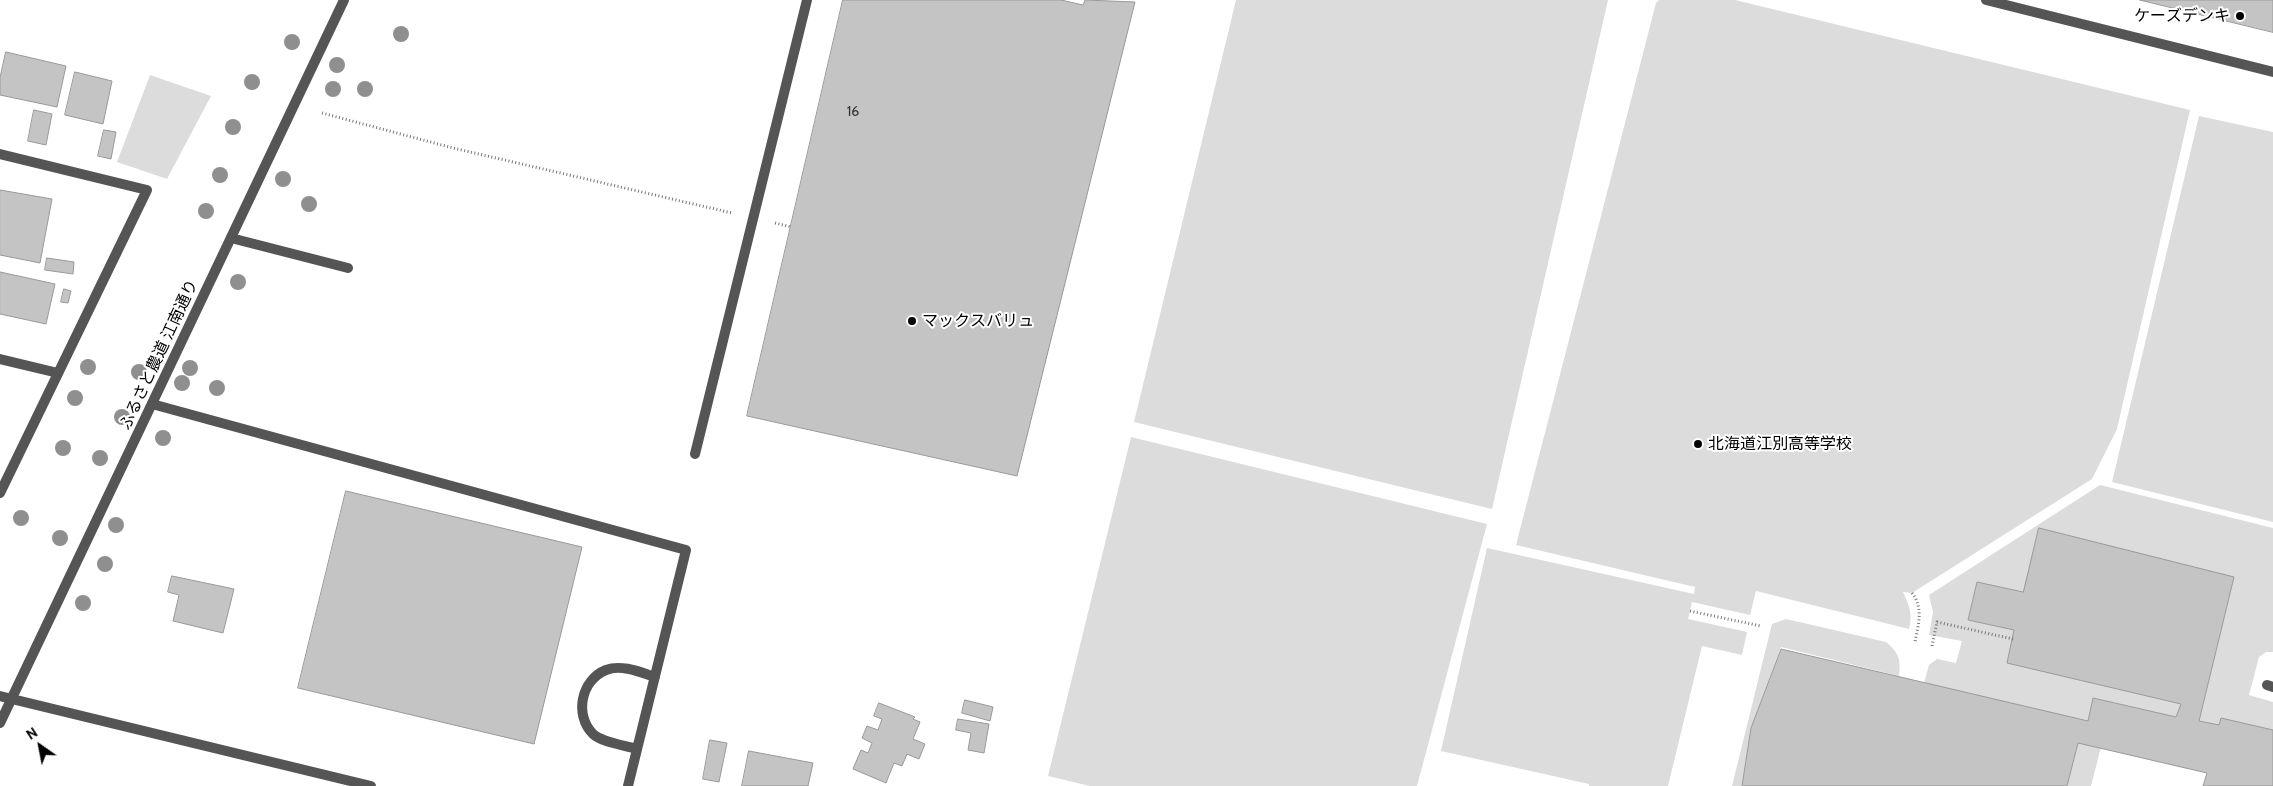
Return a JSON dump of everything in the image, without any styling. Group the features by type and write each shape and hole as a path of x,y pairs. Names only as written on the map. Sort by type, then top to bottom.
{"street":[{"name":"ふるさと農道 江南通り","path":"0,723 344,0"},
{"path":"695,454 807,0"},
{"path":"1986,0 2085,23 2273,72"},
{"path":"0,154 147,190 0,493"},
{"path":"231,238 348,268"},
{"path":"0,359 58,373"},
{"path":"152,404 686,550 628,786"},
{"path":"637,749 594,734 585,721 582,708 584,692 593,678 606,670 628,668 654,677"},
{"path":"0,696 370,786"}],"path":[{"path":"322,114 453,148 791,227"},
{"path":"1912,593 1917,600 1920,617 1915,642"},
{"path":"1690,611 1761,626"},
{"path":"1932,646 1937,622 2013,639"}],"shaded area":[{"path":"1236,0 1608,0 1492,509 1134,422"},
{"path":"1659,0 1735,0 2190,110 2117,429 2092,479 1912,593 1903,592 1910,610 1909,629 1756,591 1750,615 1692,602 1688,619 1747,632 1742,655 1702,646 1668,786 1589,786 1589,784 1441,751 1487,548 1694,594 1695,587 1516,545 1656,3"},
{"path":"150,75 211,96 167,179 117,162"},
{"path":"2199,116 2273,132 2273,522 2112,482"},
{"path":"1131,437 1487,524 1417,786 1090,786 1048,776"},
{"path":"2100,485 2273,528 2273,652 2266,652 2259,657 2249,695 2273,702 2273,730 2221,718 2219,725 2199,721 2234,577 2023,592 1977,582 1968,620 2014,630 2008,663 2181,704 2176,717 2093,698 2088,721 1924,683 1929,665 1937,659 1956,663 1962,641 1929,635 1933,612 1929,595"},
{"path":"1786,619 1886,642 1898,657 1900,665 1899,676 1781,647 1751,728 1742,786 1732,786 1772,624"},
{"path":"2078,743 2101,747 2091,786 2067,786"}],"building":[{"name":"マックスバリュ","path":"843,0 1061,0 1083,5 1085,0 1135,2 1017,476 747,416"},
{"name":"ケーズデンキ","path":"2140,0 2273,0 2273,32"},
{"path":"6,52 66,66 57,107 0,95 0,78"},
{"path":"75,72 112,81 103,124 65,115"},
{"path":"34,110 52,114 46,145 28,141"},
{"path":"104,130 116,132 111,159 98,156"},
{"path":"0,190 52,199 40,263 0,255"},
{"path":"47,258 74,262 73,274 45,270"},
{"path":"0,272 55,284 46,324 0,314"},
{"path":"64,289 71,291 68,303 61,302"},
{"path":"346,491 582,547 534,744 298,688"},
{"path":"2039,528 2234,577 2199,721 2219,725 2221,718 2273,730 2273,786 2203,786 2207,773 2078,743 2067,786 1742,786 1751,728 1781,649 2088,721 2093,698 2176,717 2181,704 2007,663 2014,630 1968,620 1977,582 2023,592"},
{"path":"172,576 234,589 223,633 173,621 179,595 168,592"},
{"path":"965,700 993,707 990,721 962,713"},
{"path":"879,703 915,717 913,719 920,722 913,739 925,744 919,759 907,754 902,766 894,763 886,783 853,769 861,750 868,753 872,743 862,738 867,726 878,730 882,719 874,716"},
{"path":"958,719 989,724 984,753 968,750 971,733 956,730"},
{"path":"710,740 727,743 719,782 703,779"},
{"path":"749,751 813,763 808,786 742,786"}],"place":[{"name":"ケーズデンキ","path":"2240,16"},
{"name":"マックスバリュ","path":"912,321"},
{"name":"北海道江別高等学校","path":"1698,444"}]}
